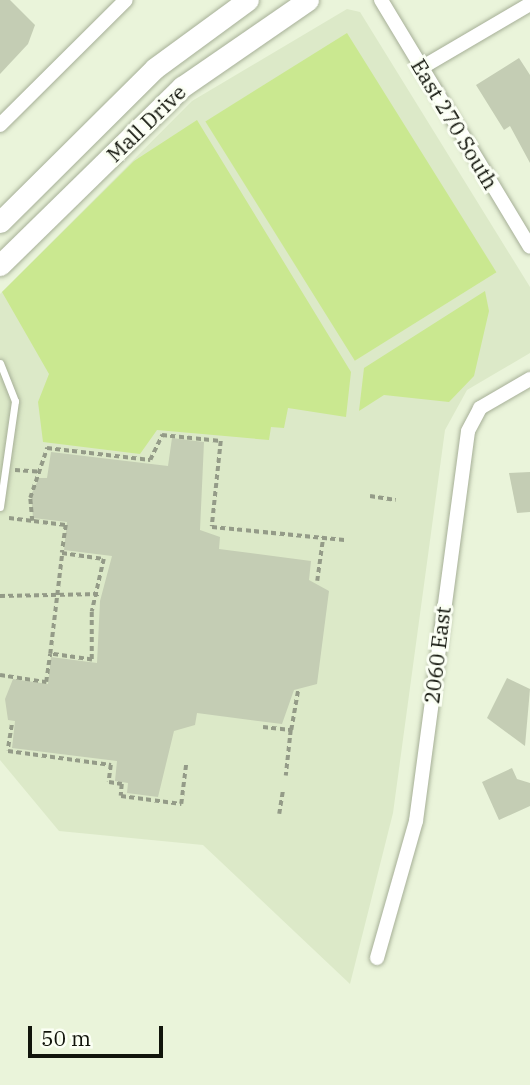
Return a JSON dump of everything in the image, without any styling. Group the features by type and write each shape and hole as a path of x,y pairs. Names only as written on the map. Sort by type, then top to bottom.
{"main road":[{"name":"Mall Drive","path":"0,222 155,68 248,0"},
{"name":"Mall Drive","path":"0,265 172,96 308,0"}],"street":[{"path":"0,125 126,0"},
{"name":"East 270 South","path":"381,0 421,68 524,225 530,247"},
{"path":"421,68 530,4"},
{"name":"2060 East","path":"377,958 416,821 468,430 480,408 530,379"}],"lane":[{"path":"0,363 15,401 0,506"}],"path":[{"path":"32,521 30,498 47,448 150,460 162,435 221,441 212,527 344,540"},
{"path":"15,470 41,472"},
{"path":"370,496 396,500"},
{"path":"0,675 46,682 66,525 9,518"},
{"path":"317,581 323,537"},
{"path":"50,654 92,660 104,559 62,553"},
{"path":"0,596 98,594"},
{"path":"286,776 298,690"},
{"path":"12,725 8,751 111,765 109,782 122,785 121,796 181,804 186,764"},
{"path":"263,727 291,730"},
{"path":"279,814 282,790"}],"shaded area":[{"path":"347,9 360,12 530,287 530,353 467,390 445,430 393,813 350,984 203,845 59,831 0,760 0,294 192,101"}],"green space":[{"path":"347,33 496,272 355,361 205,121"},
{"path":"197,120 351,372 346,417 288,408 284,428 271,427 269,440 157,430 140,454 43,442 38,402 49,374 2,292 134,161"},
{"path":"485,291 489,311 474,376 449,402 384,395 359,411 364,368"}],"building":[{"path":"0,0 10,0 35,25 28,44 0,74"},
{"path":"519,58 530,75 530,163 510,126 504,130 476,85"},
{"path":"172,438 204,442 200,530 220,537 219,549 311,561 309,580 329,591 317,684 294,690 282,724 197,713 195,725 174,731 158,797 127,793 128,783 115,781 117,761 12,748 15,721 8,720 5,699 13,679 48,684 51,657 97,663 100,601 112,556 64,550 67,522 33,518 31,495 39,478 47,478 51,452 168,466"},
{"path":"530,472 530,512 517,513 509,473"},
{"path":"507,678 530,689 525,746 487,718"},
{"path":"512,768 517,779 530,783 530,806 499,820 482,782"}]}
